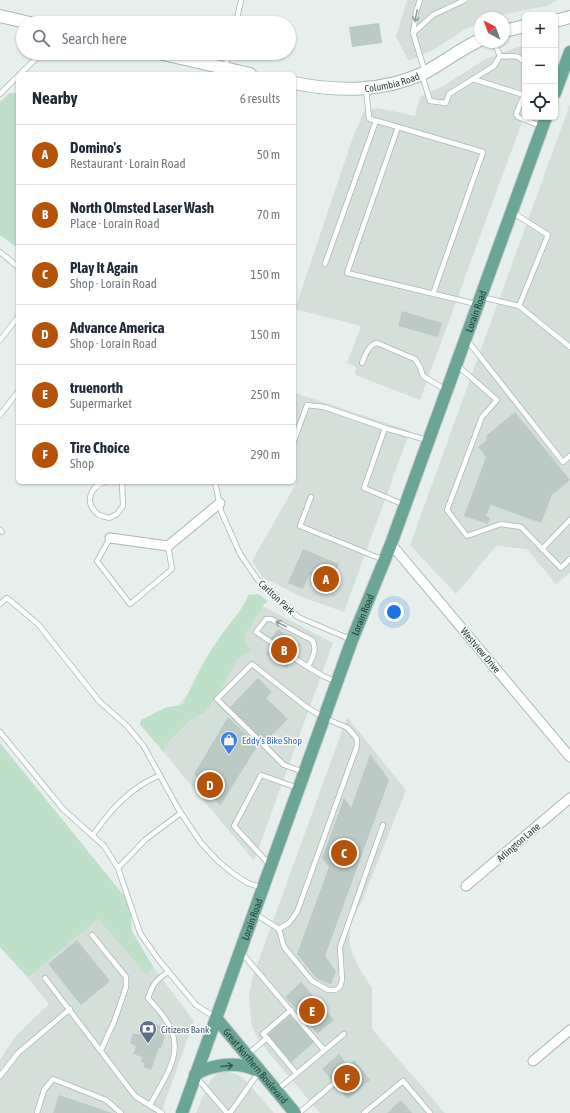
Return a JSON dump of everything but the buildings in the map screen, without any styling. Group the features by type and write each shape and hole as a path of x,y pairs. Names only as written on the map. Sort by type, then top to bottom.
{"main road":[{"path":"0,16 16,20"},
{"path":"558,20 570,17"},
{"path":"510,30 522,27"},
{"name":"Columbia Road","path":"296,83 344,90 366,89 398,83 423,73 474,43"},
{"path":"558,85 570,52"},
{"path":"190,60 242,72"},
{"name":"Lorain Road","path":"182,1113 352,640 391,544 545,122"},
{"name":"Great Northern Boulevard","path":"216,1018 295,1113"},
{"path":"195,1075 214,1067 232,1065 243,1066 260,1071"}],"street":[{"path":"110,538 168,546 220,503"},
{"name":"Westview Drive","path":"391,544 570,757"},
{"name":"Arlington Lane","path":"466,886 570,798"},
{"path":"533,1061 570,1030"}],"lane":[{"path":"238,16 241,0"},
{"path":"420,0 416,12 413,33 430,101 446,103 449,94 494,66 500,56"},
{"path":"413,33 433,16 465,0"},
{"path":"497,48 500,56"},
{"path":"500,56 516,56 522,60"},
{"path":"22,72 35,60"},
{"path":"225,68 227,60"},
{"path":"0,94 16,78"},
{"path":"473,79 522,93"},
{"path":"366,89 370,120 483,152 433,294"},
{"path":"522,99 516,114 518,117 522,118"},
{"path":"534,120 545,122"},
{"path":"325,264 376,121"},
{"path":"398,127 347,273 433,294 519,306 570,347"},
{"path":"512,212 548,235 519,306"},
{"path":"0,252 16,265"},
{"path":"0,340 16,320"},
{"path":"466,339 563,462 570,456"},
{"path":"362,363 368,349 373,344 377,343 415,359 423,376 447,391"},
{"path":"456,365 497,400 482,418 447,510 467,536 501,524 521,527 561,568 570,559"},
{"path":"0,415 16,395"},
{"path":"296,435 307,405 324,408 385,428 429,440"},
{"path":"385,428 364,488 405,505"},
{"path":"98,484 92,492 90,500 93,508 100,515 109,518 117,514 123,506 122,484"},
{"name":"Carlton Park","path":"215,484 221,511 240,554 258,580 298,617 352,640"},
{"path":"311,497 300,526 384,560"},
{"path":"542,548 570,520"},
{"path":"110,538 97,561 130,604 172,569 168,546"},
{"path":"0,604 8,598 38,624 99,701 139,739 181,813 201,843 218,861 235,875 248,884 263,888"},
{"path":"274,644 256,632 266,620 271,619 312,640 316,646 315,652 308,667"},
{"path":"294,658 323,676 337,682"},
{"path":"279,929 290,923 297,912 357,746 357,739 348,728 324,718 305,706 252,664 217,699 284,765 304,772"},
{"path":"0,732 63,809 104,846 118,868 140,933 168,972 196,1005 216,1018"},
{"path":"93,835 116,804 132,791 160,775"},
{"path":"271,866 234,826 262,775 298,788"},
{"path":"118,868 146,839 181,813"},
{"path":"254,913 279,929 284,947 312,981 328,990 335,990 340,987 342,980 340,948 382,824"},
{"path":"92,936 126,977 126,988 114,1022 101,1050"},
{"path":"240,951 324,1050"},
{"path":"150,1105 172,1064 175,1048 171,1029 166,1019 148,998 152,985 168,972"},
{"path":"45,978 135,1096 162,1113"},
{"path":"0,1076 18,1054 70,1010"},
{"path":"291,1010 263,1034 296,1073"},
{"path":"276,1091 344,1034"},
{"path":"247,1056 267,1038"},
{"path":"195,1075 228,1113 260,1071"},
{"path":"37,1113 44,1090 54,1079 106,1100 121,1113"},
{"path":"364,1113 403,1081 430,1113"},
{"path":"299,1113 333,1084"}],"shaded area":[{"path":"407,0 558,0 547,6 510,13 510,12 474,12 474,26 464,30 435,49 409,61 396,37"},
{"path":"522,46 523,120 420,400 355,374 355,366 347,363 361,326 296,309 296,306 353,137 364,111 378,108 415,116 420,97 445,85 484,60"},
{"path":"570,104 570,573 556,584 527,549 496,546 456,594 410,545"},
{"path":"296,393 410,431 344,612 305,598 263,578 252,561 297,482"},
{"path":"257,603 333,643 254,861 152,738 237,633"},
{"path":"347,717 406,790 363,899 349,927 350,947 359,968 372,988 372,1029 445,1113 320,1113 268,1052 255,1033 251,1022 249,994 253,976"},
{"path":"98,918 147,975 153,967 194,1021 161,1113 0,1113 0,1060 15,1037 49,1004 28,978"},
{"path":"225,1071 239,1075 245,1080 274,1113 196,1113 210,1081 217,1074"}],"green space":[{"path":"10,93 16,93 16,247 0,235 0,102"},
{"path":"258,594 268,601 263,606 244,636 245,642 251,651 237,659 221,690 205,712 189,721 168,742 163,751 140,725 141,720 167,707 183,705 196,677 216,642 240,611 248,595"},
{"path":"0,743 130,903 132,931 153,967 147,975 98,919 28,978 0,947"}],"place":[{"name":"Domino's","path":"326,579"},
{"name":"North Olmsted Laser Wash","path":"284,650"},
{"name":"Eddy's Bike Shop","path":"229,755"},
{"name":"Advance America","path":"210,785"},
{"name":"Play It Again","path":"344,853"},
{"name":"truenorth","path":"312,1011"},
{"name":"Citizens Bank","path":"148,1044"},
{"name":"Tire Choice","path":"347,1078"}]}
